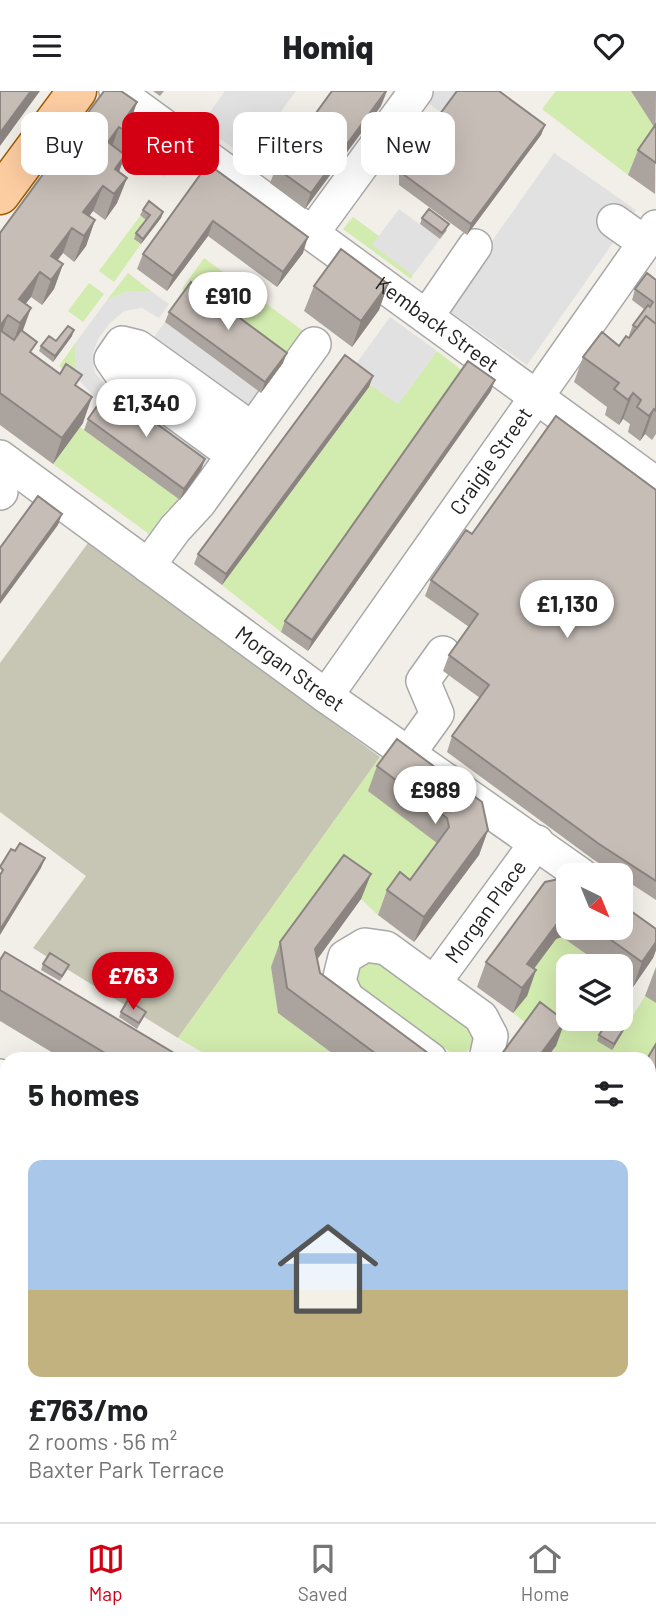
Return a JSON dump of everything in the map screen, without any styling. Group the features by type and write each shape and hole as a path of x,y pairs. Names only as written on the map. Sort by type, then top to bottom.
{"main road":[{"path":"0,195 77,91"}],"street":[{"name":"Kemback Street","path":"116,91 656,484"},
{"path":"313,233 416,91"},
{"path":"614,221 652,234"},
{"name":"Craigie Street","path":"326,697 652,234"},
{"path":"427,316 475,246"},
{"path":"148,566 314,344"},
{"name":"Morgan Street","path":"0,457 326,697 565,863"},
{"path":"409,753 437,714 423,681 443,653"},
{"name":"Morgan Place","path":"434,983 537,842"},
{"name":"Morgan Place","path":"420,1052 347,998 339,981 345,957 365,945 386,948 481,1017 491,1036 488,1052"}],"shaded area":[{"path":"225,91 296,91 281,112 233,112 233,148 219,138 219,112 210,112"},
{"path":"435,91 461,91 446,112 440,112 427,102"},
{"path":"554,153 636,210 527,365 445,308"},
{"path":"399,209 440,239 413,275 372,245"},
{"path":"129,291 151,291 169,304 159,318 142,308 124,311 98,339 92,355 95,373 107,386 97,400 77,378 77,341 107,300"},
{"path":"390,317 437,351 398,404 351,371"},
{"path":"165,322 261,393 248,411 152,340"},
{"path":"118,383 214,453 201,470 105,400"},
{"path":"88,543 380,757 178,1038 33,948 86,876 0,812 0,663"}],"green space":[{"path":"556,91 631,91 656,130 628,175 542,109"},
{"path":"141,215 148,221 134,238 141,244 114,282 99,271"},
{"path":"353,217 379,236 373,245 413,275 411,279 343,229"},
{"path":"204,258 306,333 283,363 182,289"},
{"path":"128,273 151,291 129,291 107,300"},
{"path":"89,283 104,294 83,322 68,311"},
{"path":"77,341 75,357 77,378 59,366"},
{"path":"437,351 464,372 281,632 222,585 371,385 398,404"},
{"path":"80,427 180,500 166,511 149,534 53,464"},
{"path":"380,757 388,764 438,843 439,853 391,898 378,915 361,899 271,967 335,1052 202,1052 178,1038"},
{"path":"556,939 566,940 586,954 556,954 556,1031 611,1031 612,1049 623,1031 633,1031 633,1015 645,996 656,1003 656,1052 552,1052 556,1046 513,1013 526,996 518,990"},
{"path":"366,960 378,961 472,1030 474,1040 471,1048 466,1052 450,1052 358,986 354,975 358,966"}],"building":[{"path":"0,91 31,91 0,133"},
{"path":"104,91 121,91 137,102 130,112 122,112 122,129 119,127 108,142 108,112 89,112"},
{"path":"332,91 386,91 371,112 361,112 361,125 347,144 347,112 317,112"},
{"path":"457,91 499,91 545,125 471,224 404,175 455,175 455,112 441,112"},
{"path":"656,124 656,163 638,150"},
{"path":"108,142 122,153 122,159 115,169 127,178 114,194 103,186 83,212 95,220 84,236 72,228 51,256 63,264 51,280 40,272 19,299 31,308 20,323 8,315 0,326 0,233 42,175 108,175"},
{"path":"219,172 308,237 283,272 213,221 173,276 143,254 200,175 219,175"},
{"path":"286,175 324,175 311,193"},
{"path":"149,201 163,212 143,239 136,233 150,215 143,210"},
{"path":"429,209 449,224 442,233 422,218"},
{"path":"341,249 388,284 361,321 314,286"},
{"path":"647,273 656,280 656,324 646,316 637,328 633,325 653,302 635,289"},
{"path":"191,282 287,353 265,382 169,312"},
{"path":"646,316 656,324 656,411 654,409 649,416 637,407 641,400 633,393 628,400 614,389 619,383 583,357 602,332 619,346"},
{"path":"68,326 74,330 55,356 41,346 49,336 56,341"},
{"path":"0,330 14,340 21,330 37,342 30,352 60,374 66,364 82,375 75,385 92,397 62,438 0,393"},
{"path":"345,355 373,376 226,574 198,554"},
{"path":"468,361 495,380 312,640 285,621"},
{"path":"109,389 205,459 184,489 88,419"},
{"path":"556,416 656,490 656,881 634,867 634,863 628,863 599,844 452,736 489,685 449,655 478,614 431,580 466,530 472,534"},
{"path":"38,496 62,514 0,599 0,548"},
{"path":"397,739 482,802 488,830 424,917 387,890 400,872 410,880 449,827 447,818 377,766"},
{"path":"20,843 45,858 0,930 0,875 3,870 0,867 11,849 15,851"},
{"path":"344,855 371,874 315,949 320,973 427,1052 374,1052 287,988 280,942"},
{"path":"556,880 556,925 527,964 536,970 522,988 486,962 545,882"},
{"path":"634,913 656,929 656,942 642,962 611,940 634,940"},
{"path":"5,952 172,1052 103,1052 0,990 0,960"},
{"path":"50,953 69,965 62,976 43,964"},
{"path":"128,1000 146,1012 139,1023 121,1012"},
{"path":"540,1002 556,1014 558,1031 542,1052 503,1052"},
{"path":"602,1031 622,1031 614,1044 599,1035"}]}
